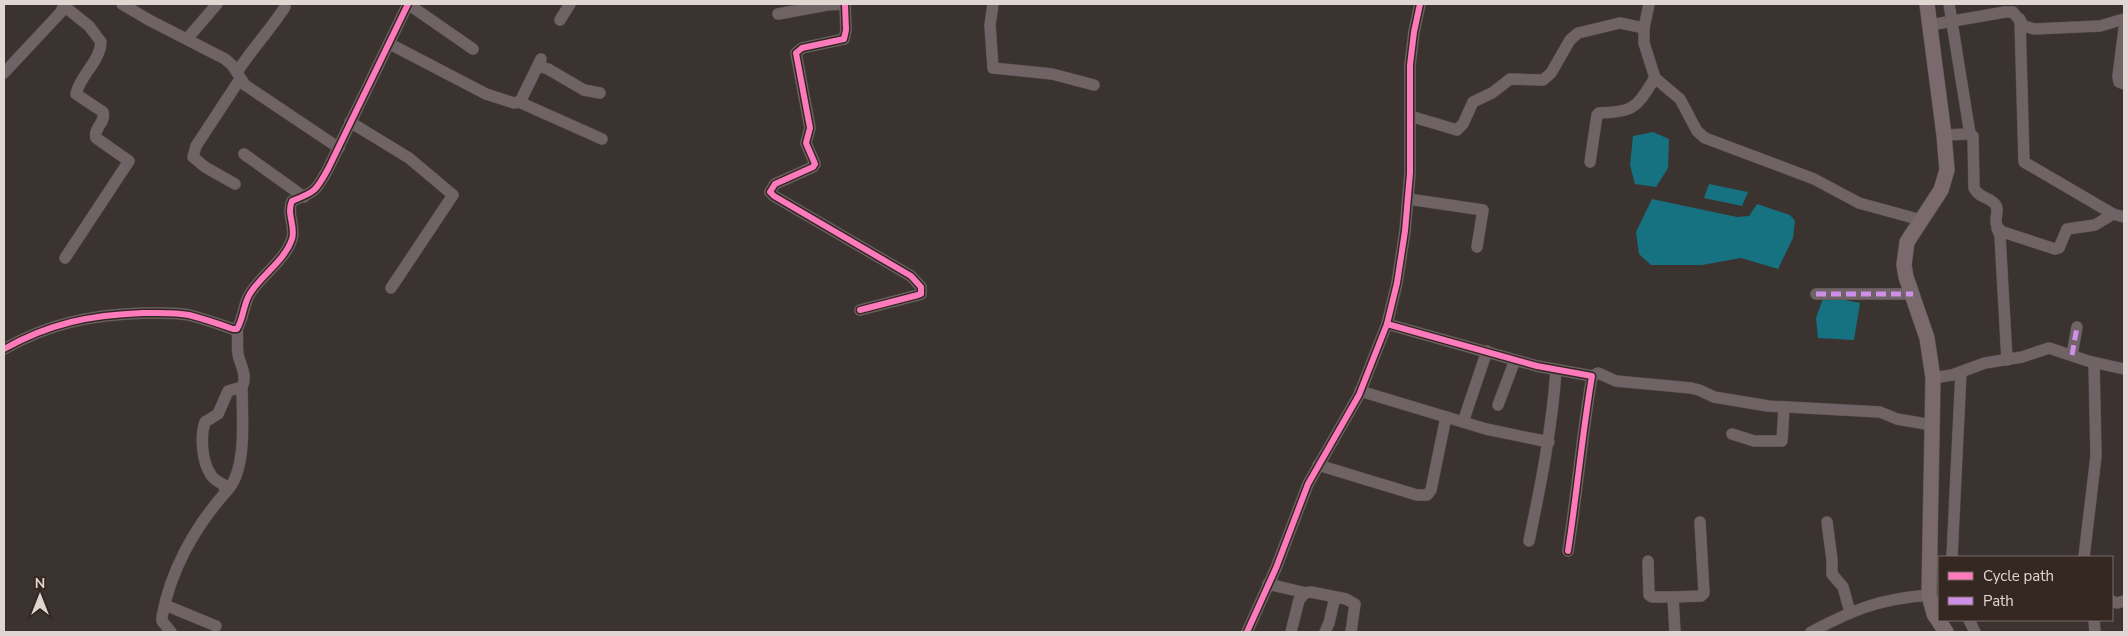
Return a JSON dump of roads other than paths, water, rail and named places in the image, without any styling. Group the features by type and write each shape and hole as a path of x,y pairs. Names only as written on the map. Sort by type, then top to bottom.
{"main road":[{"path":"1927,4 1942,23 1958,134 1941,190 1910,237 1905,252 1906,278 1927,338 1947,376 1932,425 1929,595 1934,614 1938,620"},
{"path":"1939,621 1946,632"}],"street":[{"path":"122,4 149,20 225,58 253,92 339,148"},
{"path":"187,39 217,4"},
{"path":"171,632 162,621 165,605 187,546 224,494 230,489 240,468 242,387 244,379 238,357 237,329 251,291 286,251 291,242 293,228 289,208 292,201 304,197 317,189 339,148 408,4 473,49"},
{"path":"560,20 570,4"},
{"path":"778,14 827,5 846,4 844,39 802,48 796,53 810,128 806,143 815,164 813,168 776,184 770,192 911,276 921,288 921,294 860,310"},
{"path":"993,4 990,25 993,68 1052,74 1094,85"},
{"path":"1248,632 1276,568 1300,500 1360,391 1387,324 1402,258 1408,199 1411,52 1420,4"},
{"path":"1649,4 1644,28 1644,43 1655,78 1680,99 1697,131 1705,138 1814,179 1859,203 1921,220"},
{"path":"1950,4 1942,23 1958,134 1974,139 1973,184 1979,196 1995,204 1997,228 2000,236 2007,360"},
{"path":"4,73 44,30 64,5 89,26 101,42 99,52 76,94 103,112 104,119 95,131 96,138 129,161 65,258"},
{"path":"235,184 205,167 193,157 196,146 250,53 268,32 285,7"},
{"path":"1942,23 2005,12 2013,12 2024,26 2034,28 2100,26 2124,19"},
{"path":"2020,19 2024,162 2113,214 2124,217"},
{"path":"1410,116 1457,130 1463,124 1473,102 1492,93 1507,81 1514,79 1540,81 1547,78 1570,40 1578,33 1620,23 1644,28"},
{"path":"2124,29 2118,79 2119,82 2124,84"},
{"path":"390,44 486,94 507,102 519,102 602,139"},
{"path":"519,102 539,62 584,90 600,93"},
{"path":"1590,162 1599,113 1624,111 1632,108 1638,104 1655,78"},
{"path":"350,122 409,158 454,194 392,288"},
{"path":"244,154 304,197"},
{"path":"1408,199 1483,210 1477,247"},
{"path":"1997,228 2003,232 2055,249 2059,248 2067,229 2095,225 2113,214"},
{"path":"1816,294 1913,294"},
{"path":"4,349 56,326 100,315 174,313 188,315 237,329"},
{"path":"1387,324 1556,370 1592,376 1598,373 1616,381 1691,388 1714,398 1784,407 1880,412 1897,419 1932,425"},
{"path":"2072,355 2077,327"},
{"path":"1952,556 1947,376 1984,363 2030,355 2049,348 2094,363 2124,369"},
{"path":"1463,422 1486,352"},
{"path":"1498,405 1515,360"},
{"path":"2084,556 2096,456 2094,363"},
{"path":"1529,541 1549,442 1556,370"},
{"path":"1568,551 1575,506 1581,441 1592,376"},
{"path":"224,494 224,485 214,479 208,469 203,447 203,432 205,422 218,414 224,394 228,390 242,387"},
{"path":"1360,391 1506,434 1549,442"},
{"path":"1732,434 1754,441 1782,441 1784,407"},
{"path":"1318,465 1417,495 1427,495 1431,490 1446,417"},
{"path":"1648,561 1649,595 1652,597 1704,595 1700,522"},
{"path":"1827,522 1832,574 1843,587 1850,612"},
{"path":"1268,584 1306,593 1311,592 1346,599 1355,604 1352,632"},
{"path":"1291,632 1299,600 1306,593"},
{"path":"1818,630 1850,612 1898,597 1929,595"},
{"path":"1325,632 1329,623 1334,597"},
{"path":"1673,597 1675,632"},
{"path":"165,605 216,626"}],"water":[{"path":"1653,132 1669,139 1668,168 1656,187 1635,184 1630,165 1633,136"},
{"path":"1709,184 1748,192 1742,206 1704,198"},
{"path":"1652,199 1737,217 1749,216 1757,204 1790,215 1795,221 1793,238 1778,269 1741,258 1702,265 1651,265 1639,254 1636,232"},
{"path":"1824,296 1860,303 1854,340 1818,338 1816,318"}]}
